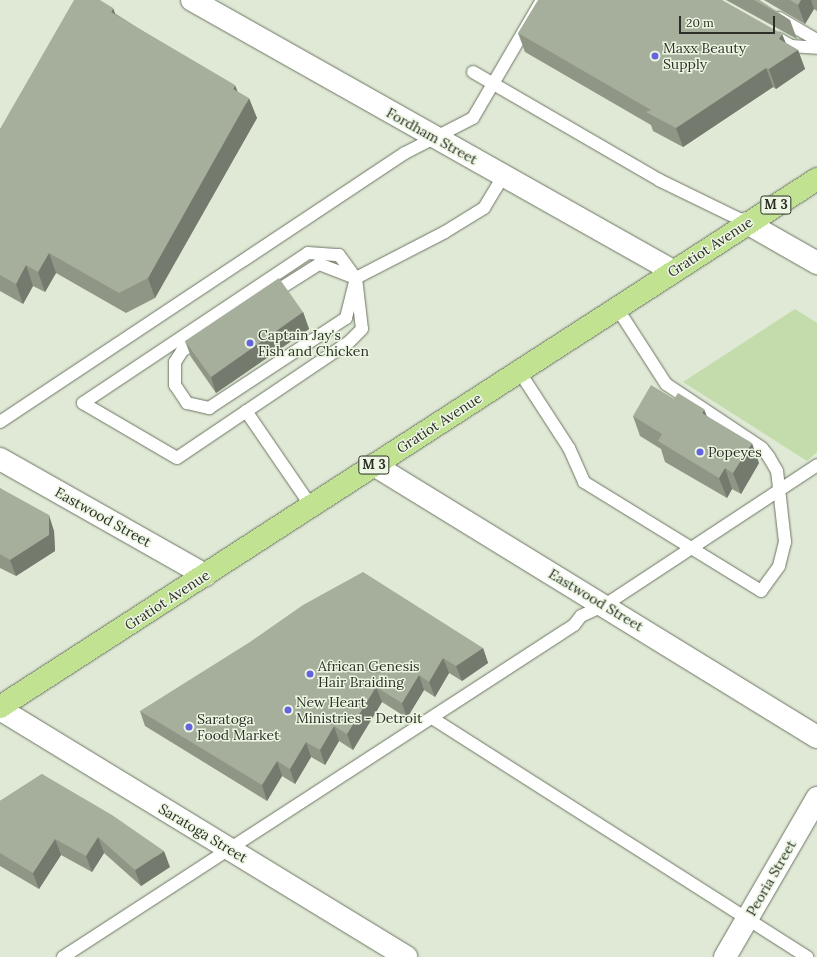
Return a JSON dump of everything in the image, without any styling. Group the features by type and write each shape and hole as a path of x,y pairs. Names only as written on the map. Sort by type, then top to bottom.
{"main road":[{"name":"Gratiot Avenue","path":"0,708 747,222 817,179"}],"street":[{"name":"Fordham Street","path":"192,0 673,271"},
{"path":"747,222 817,263"},
{"name":"Eastwood Street","path":"0,459 205,575"},
{"name":"Eastwood Street","path":"374,465 605,605 817,737"},
{"name":"Saratoga Street","path":"0,708 406,957"},
{"name":"Peoria Street","path":"725,957 817,798"}],"lane":[{"path":"0,422 405,153 473,118 542,0"},
{"path":"768,12 816,41"},
{"path":"771,35 791,46 816,41"},
{"path":"473,72 659,180 747,222"},
{"path":"260,302 319,264 356,278 445,232 484,208 503,176"},
{"path":"308,253 339,255 356,278 362,329 349,342 177,458 83,403 308,253"},
{"path":"214,330 182,351 175,362 175,385 187,403 209,408 346,318 356,278"},
{"path":"518,371 569,448 584,482 761,591 779,566 785,542 777,471 762,448 666,384 616,308"},
{"path":"246,411 311,506"},
{"path":"63,957 231,850 574,625 581,616 605,605 779,492 817,465"},
{"path":"432,718 807,957"}],"green space":[{"path":"795,309 817,323 817,452 807,461 683,382"}],"building":[{"path":"74,0 100,0 113,8 111,12 235,85 233,89 249,98 148,278 119,293 49,253 38,272 26,265 16,284 0,275 0,129"},
{"path":"538,0 722,0 782,34 779,39 798,50 769,69 766,68 676,128 646,112 651,110 518,33"},
{"path":"754,0 759,0 790,20"},
{"path":"790,0 801,0 798,5"},
{"path":"279,278 303,312 211,377 185,341"},
{"path":"651,385 674,399 678,393 704,409 702,413 752,443 733,473 725,468 719,478 658,441 662,434 633,416"},
{"path":"0,488 49,515 49,535 10,560 0,554"},
{"path":"363,572 483,648 456,666 443,658 429,682 419,675 402,703 376,687 347,734 334,726 320,750 306,742 290,769 277,761 262,785 140,711 250,642 303,605"},
{"path":"42,774 112,815 164,851 135,870 98,837 86,856 55,839 33,873 0,853 0,801"}],"place":[{"name":"Maxx Beauty Supply","path":"655,56"},
{"name":"Captain Jay's Fish and Chicken","path":"250,343"},
{"name":"Popeyes","path":"700,452"},
{"name":"African Genesis Hair Braiding","path":"310,674"},
{"name":"New Heart Ministries - Detroit","path":"288,710"},
{"name":"Saratoga Food Market","path":"189,727"}]}
